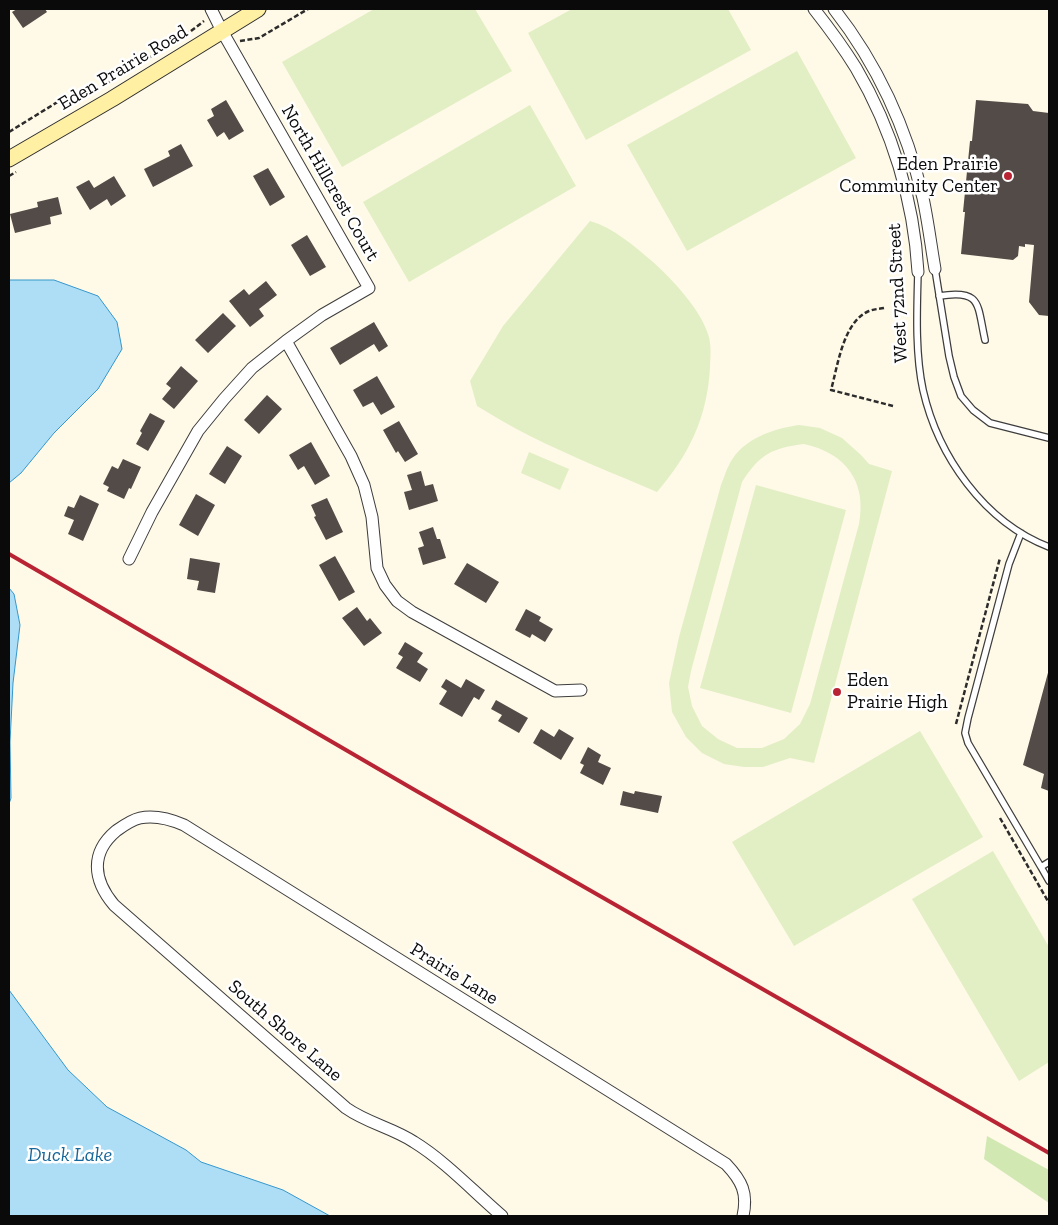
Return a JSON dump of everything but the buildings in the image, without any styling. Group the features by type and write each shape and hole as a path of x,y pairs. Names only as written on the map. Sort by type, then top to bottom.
{"main road":[{"name":"Eden Prairie Road","path":"13,165 112,99 225,37 258,9"}],"street":[{"name":"West 72nd Street","path":"814,9 838,40 856,68 884,126 908,201 917,251 918,272"},
{"name":"West 72nd Street","path":"834,9 866,55 893,107 911,154 923,198 935,269"},
{"name":"North Hillcrest Court","path":"129,559 152,512 198,431 252,368 322,314 369,288 225,37 213,11"},
{"path":"286,342 351,456 361,478 372,517 377,568 385,585 397,601 412,612 556,691 581,690"},
{"name":"Prairie Lane","path":"109,837 122,826 139,818 170,819 184,825 726,1164 736,1174 742,1186 746,1201 743,1216"},
{"name":"South Shore Lane","path":"109,837 100,849 97,864 98,879 104,893 114,905 346,1108 359,1117 398,1132 427,1150 502,1216"}],"lane":[{"name":"West 72nd Street","path":"935,269 958,391 967,404 990,423 1049,438"},
{"name":"West 72nd Street","path":"918,272 920,374 927,404 937,433 951,461 981,500 999,517 1049,548"},
{"path":"939,296 966,294 975,301 985,340"},
{"path":"1021,532 1009,564 965,733 968,743 1049,880"},
{"path":"1041,867 1049,862"}],"path":[{"path":"225,37 259,38 308,9"},
{"path":"9,132 64,98 90,94 187,34 213,11"},
{"path":"9,176 13,165"},
{"path":"884,308 870,310 862,315 848,330 831,390 893,406"},
{"path":"956,724 1000,558"},
{"path":"997,813 1049,903"}],"green space":[{"path":"374,9 475,9 512,71 342,167 282,62"},
{"path":"572,9 728,9 751,50 586,140 528,33"},
{"path":"797,51 856,158 687,251 627,145"},
{"path":"530,105 576,186 409,282 363,202"},
{"path":"590,221 607,228 623,238 661,269 677,286 699,315 709,338 710,368 708,386 700,419 687,450 657,492 546,444 477,406 470,381 503,326"},
{"path":"799,425 820,428 842,438 869,464 892,471 814,763 790,758 763,767 724,764 702,753 686,737 672,712 669,683 679,637 721,485 729,466 736,454 751,441 769,432","holes":["804,444 819,448 842,462 850,472 860,495 861,509 859,524 810,704 800,724 784,739 762,748 737,748 718,739 702,726 692,706 688,687 742,482 761,459 775,450"]},
{"path":"529,452 569,469 560,490 521,473"},
{"path":"756,485 846,510 791,713 700,688"},
{"path":"920,731 983,837 794,946 732,842"},
{"path":"993,851 1049,947 1049,1062 1019,1081 912,899"},
{"path":"987,1136 1049,1170 1049,1203 984,1159"}],"water":[{"path":"9,280 54,280 98,296 117,322 122,349 98,389 54,433 21,473 9,483"},
{"path":"9,588 14,594 20,625 13,683 10,742 11,798 9,804"},
{"name":"Duck Lake","path":"9,990 68,1070 107,1107 186,1150 201,1162 283,1190 330,1216 9,1216"}],"railway":[{"path":"9,554 413,789 1049,1153"}],"place":[{"name":"Eden Prairie Community Center","path":"1008,176"},
{"name":"Eden Prairie High","path":"837,692"}]}
